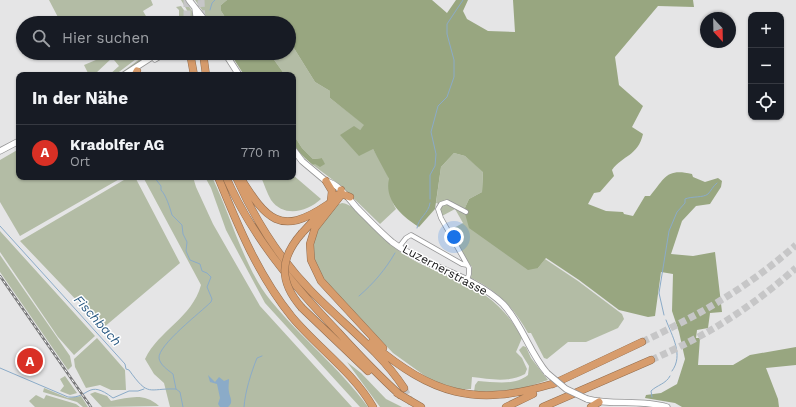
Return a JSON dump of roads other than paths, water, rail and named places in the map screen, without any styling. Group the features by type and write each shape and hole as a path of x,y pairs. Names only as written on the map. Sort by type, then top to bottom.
{"highway":[{"path":"188,60 189,72"},
{"path":"191,60 193,72"},
{"path":"204,60 206,72"},
{"path":"219,180 250,252 288,312 354,381 373,407"},
{"path":"223,180 249,244 267,280"},
{"path":"228,180 256,234 289,278 360,356 421,407"},
{"path":"237,180 269,240 290,268 326,306 386,364 402,392"},
{"path":"242,180 264,210 280,221 291,222 302,220 337,197"},
{"path":"326,180 337,197 349,200"},
{"path":"337,197 302,233 289,251 285,268 289,288 302,308 364,367 402,392"},
{"path":"337,197 312,234 310,255 316,272 325,286 373,338 417,377"},
{"path":"326,306 386,355 417,377 447,391 480,397 515,395 552,384"},
{"path":"506,407 642,342"},
{"path":"543,407 651,360"},
{"path":"554,407 607,380"},
{"path":"587,399 587,407"},
{"path":"591,407 599,402"}],"main road":[{"path":"189,0 199,16"},
{"path":"195,8 199,11 201,16"},
{"path":"132,72 148,60"},
{"path":"132,72 153,60"},
{"path":"229,60 237,72"},
{"path":"0,151 16,143"},
{"path":"296,154 302,161 326,180 337,197"},
{"name":"Luzernerstrasse","path":"349,200 399,247 423,260 467,280 491,294 511,314 547,373 566,389 587,399 599,402 644,402 667,407"}],"street":[{"path":"466,212 447,202 441,204 438,208 441,218 461,256 468,265 470,271 467,280"},
{"path":"399,247 406,238 411,235 462,264 468,265"}],"water":[{"path":"208,375 215,382 219,377 224,381 229,379 231,402 228,407 220,407 218,404 220,398 217,384 210,382"}],"waterway":[{"path":"210,10 212,3 215,0"},
{"path":"430,199 430,175 435,166 436,154 431,132 438,106 447,97 454,77 454,60 447,34 447,24 463,0"},
{"path":"156,180 161,186 161,190 166,198 172,215 182,225 183,234 187,242 186,251 190,260 200,264 202,271 211,277 207,287 212,299 211,302 172,337 165,345 159,358 164,367 173,374 176,389"},
{"path":"664,315 659,293 669,231 677,212 685,203 685,199 706,195 717,183"},
{"path":"417,228 419,221 428,210 430,203"},
{"name":"Fischbach","path":"0,226 125,364 126,369 129,370 141,385 150,390 176,389 180,392 183,407"},
{"path":"359,296 379,276 395,253"},
{"path":"666,320 674,339 677,352 677,359 672,371"},
{"path":"244,407 247,389 257,358 262,356"},
{"path":"0,368 68,397 75,397 93,389 105,392 113,398 129,391 144,389"},
{"path":"652,397 651,391 666,381 670,376"}],"tunnel":[{"path":"187,0 187,16"},
{"path":"201,0 202,16"},
{"path":"642,342 723,299 760,274 796,245"},
{"path":"651,360 710,331 762,296 796,268"},
{"path":"404,388 413,407"}],"railway":[{"path":"0,276 91,407"}],"place":[{"name":"Kradolfer AG","path":"30,361"}]}
